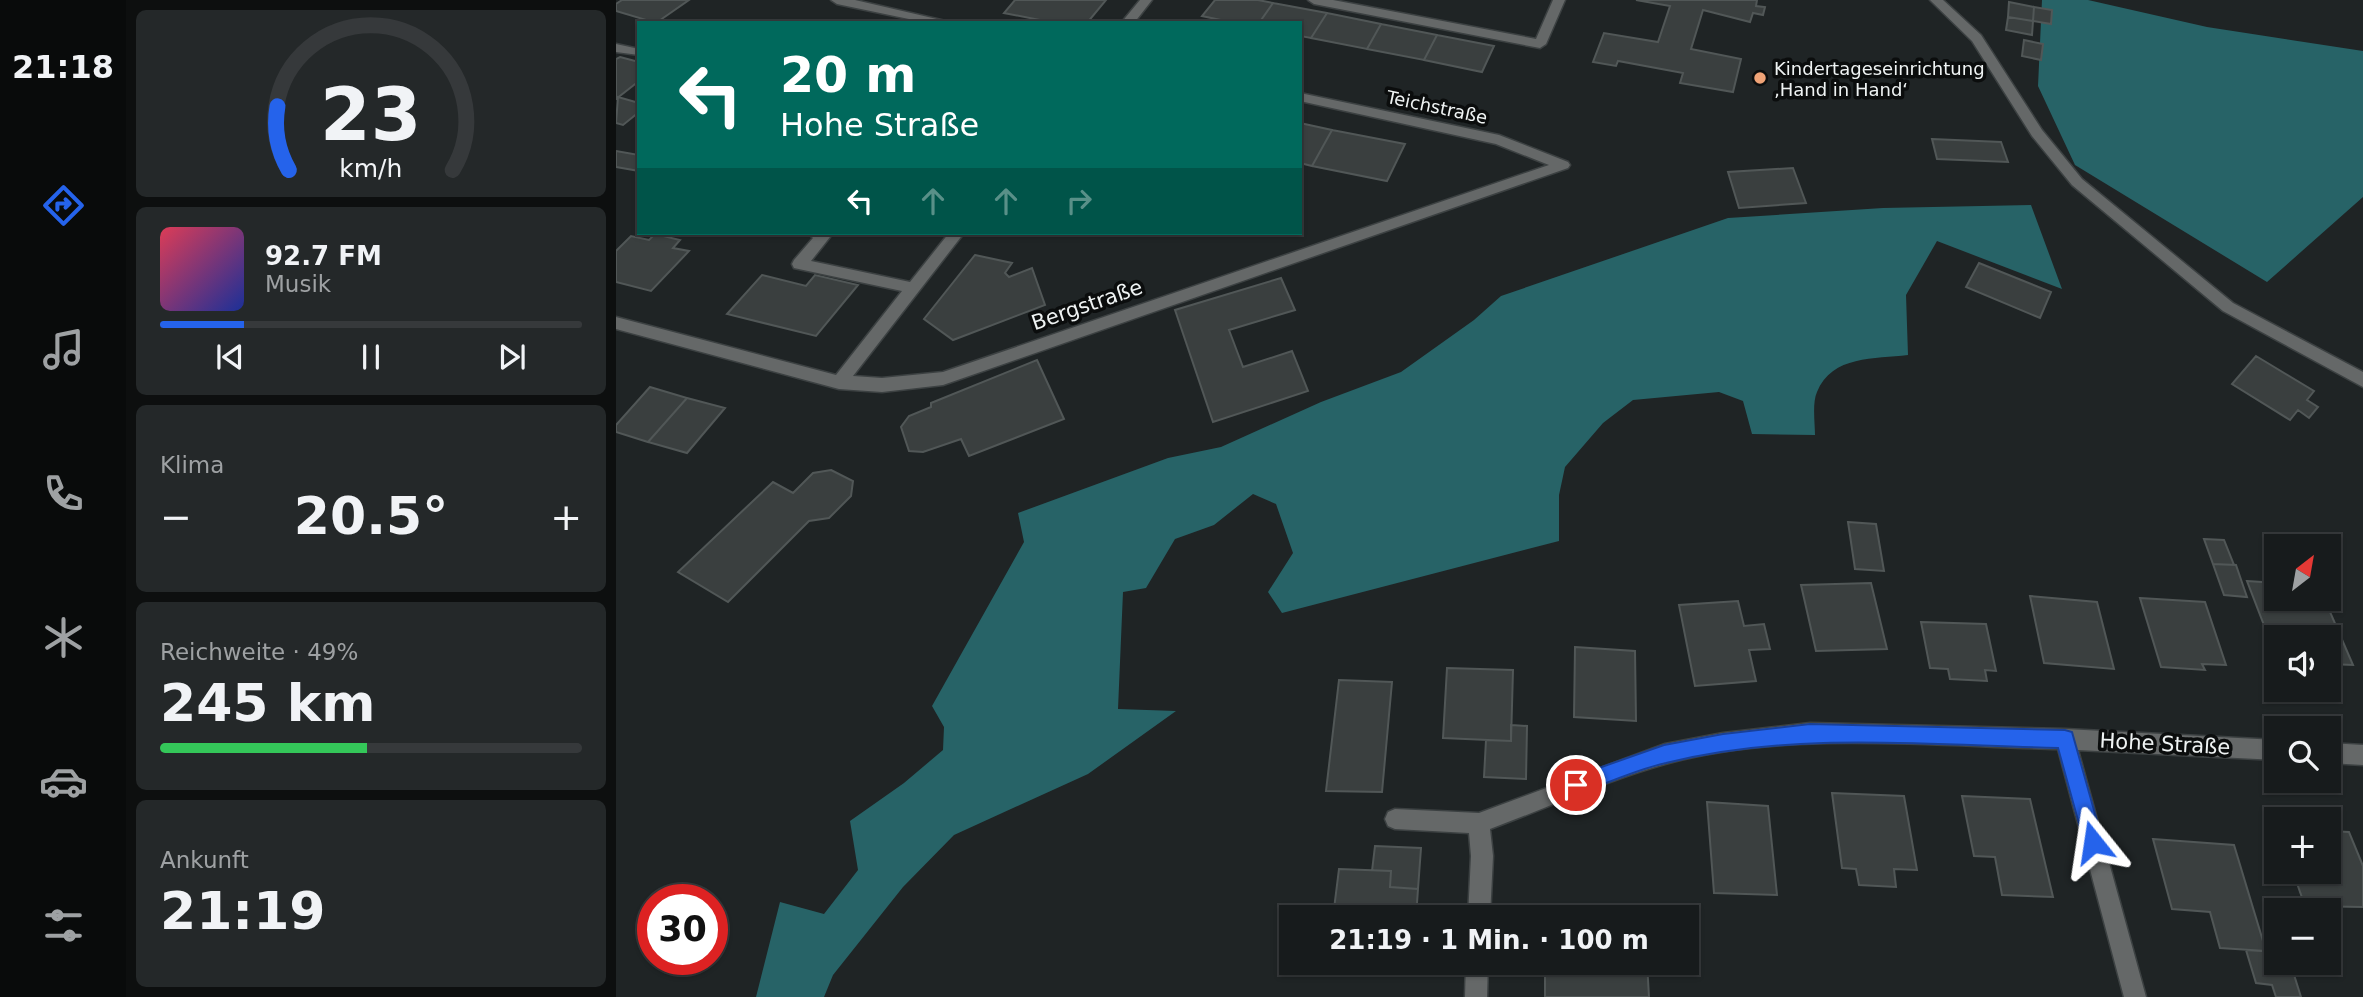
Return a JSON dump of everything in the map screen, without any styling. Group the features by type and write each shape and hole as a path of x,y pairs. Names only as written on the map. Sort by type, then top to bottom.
{"street":[{"path":"837,0 938,21"},
{"path":"1129,21 1146,0"},
{"path":"1314,0 1540,44 1559,0"},
{"path":"1936,0 1977,38 2037,133 2077,182 2228,306 2363,380"},
{"path":"616,48 636,52"},
{"name":"Teichstraße","path":"1302,97 1499,140 1563,165"},
{"name":"Bergstraße","path":"616,323 839,382 882,385 943,378 1563,165"},
{"path":"819,235 823,237 799,264 913,288"},
{"path":"839,382 955,235"},
{"name":"Hohe Straße","path":"1395,819 1479,823 1664,754 1723,743 1810,733 2065,739 2264,749"},
{"path":"2065,739 2135,997"},
{"path":"2341,754 2363,755"},
{"path":"1479,823 1482,856 1480,905"},
{"path":"1476,997 1477,975"}],"shaded area":[{"path":"2042,0 2088,0 2207,27 2363,51 2363,197 2267,282 2075,165 2038,86"},
{"path":"2031,205 2062,289 1937,241 1906,295 1908,355 1856,361 1833,371 1824,380 1815,397 1815,435 1752,434 1743,401 1719,392 1633,400 1603,423 1565,467 1559,495 1559,541 1282,613 1268,592 1293,553 1276,504 1253,494 1214,525 1175,539 1146,588 1123,592 1118,709 1176,711 1088,774 954,835 903,887 833,975 824,997 756,997 780,902 824,914 858,870 850,821 904,783 943,750 944,727 932,706 1024,542 1018,513 1168,458 1221,447 1321,402 1401,372 1474,320 1501,296 1728,218 1883,208"}],"building":[{"path":"622,0 689,0 659,21 649,21 616,11 616,4"},
{"path":"1015,0 1106,0 1089,21 1045,21 1004,13"},
{"path":"1215,0 1258,0 1273,3 1260,21 1226,21 1202,16"},
{"name":"Kindertageseinrichtung ‚Hand in Hand‘","path":"1636,0 1757,0 1756,6 1765,7 1763,15 1753,13 1750,22 1703,10 1691,49 1741,59 1733,92 1680,83 1683,73 1618,61 1616,66 1593,62 1604,33 1658,42 1670,6"},
{"path":"2009,2 2034,7 2033,21 2008,17"},
{"path":"1273,3 1327,13 1311,38 1302,36 1302,21 1260,21"},
{"path":"2034,7 2052,10 2051,24 2033,21"},
{"path":"1327,13 1381,24 1367,49 1311,38"},
{"path":"2008,17 2033,21 2032,35 2006,30"},
{"path":"1381,24 1437,35 1424,60 1367,49"},
{"path":"1437,35 1494,46 1482,72 1424,60"},
{"path":"2024,40 2043,44 2041,60 2022,56"},
{"path":"620,57 637,61 637,83 616,99 616,59"},
{"path":"618,97 637,102 637,114 623,125 616,123"},
{"path":"1302,123 1332,130 1312,166 1302,164"},
{"path":"1332,130 1405,144 1387,181 1312,166"},
{"path":"1932,139 2001,142 2008,162 1937,159"},
{"path":"616,151 637,155 637,171 616,167"},
{"path":"1793,168 1806,203 1739,208 1728,172"},
{"path":"654,235 659,235 680,240 673,248 689,251 651,291 616,282 616,251 631,236 649,240"},
{"path":"975,255 1012,263 1005,273 1009,277 1032,268 1045,305 953,340 924,319"},
{"path":"1979,263 2051,292 2040,318 1966,287"},
{"path":"762,275 806,286 815,275 858,285 816,336 727,314"},
{"path":"1281,278 1295,310 1229,330 1243,367 1292,351 1308,391 1213,422 1175,310"},
{"path":"2256,356 2314,391 2307,400 2318,407 2309,418 2298,410 2290,420 2232,384"},
{"path":"1037,360 1064,419 969,456 961,439 923,452 909,451 901,427 909,416 931,407 931,403"},
{"path":"650,387 687,398 648,442 616,432 616,425"},
{"path":"687,398 725,408 687,453 648,442"},
{"path":"831,470 853,481 851,496 829,518 809,521 728,602 678,572 773,482 793,493 813,473"},
{"path":"1848,522 1876,524 1884,571 1855,569"},
{"path":"2204,539 2224,540 2234,565 2213,564"},
{"path":"2213,564 2236,565 2247,597 2224,595"},
{"path":"2247,581 2264,582 2264,611 2330,611 2336,625 2264,625"},
{"path":"1871,583 1887,649 1816,651 1801,585"},
{"path":"2030,596 2097,602 2114,669 2044,663"},
{"path":"2140,598 2205,602 2226,665 2202,664 2205,670 2161,667"},
{"path":"1738,601 1744,626 1764,624 1770,649 1749,650 1756,681 1695,686 1679,605"},
{"path":"1921,622 1986,624 1996,671 1985,670 1987,681 1950,679 1948,669 1930,668"},
{"path":"2341,637 2353,665 2341,664"},
{"path":"1575,647 1635,651 1636,721 1574,717"},
{"path":"1447,668 1513,670 1511,741 1443,738"},
{"path":"1339,680 1392,682 1382,792 1326,791"},
{"path":"1511,725 1527,726 1526,779 1484,777 1486,740 1511,741"},
{"path":"1832,793 1904,796 1917,870 1894,869 1896,887 1859,885 1856,869 1842,868"},
{"path":"1962,796 2030,799 2053,897 2002,895 1995,857 1974,856"},
{"path":"1707,802 1768,806 1777,895 1714,893"},
{"path":"2341,832 2349,832 2363,866 2363,907 2341,907 2341,898 2302,898 2297,884 2341,884"},
{"path":"2153,839 2234,845 2264,951 2220,948 2210,912 2172,909"},
{"path":"1375,846 1421,848 1418,889 1390,887 1391,871 1372,871"},
{"path":"1339,869 1391,871 1390,887 1418,889 1417,905 1334,905"},
{"path":"2246,950 2264,951 2264,975 2294,975 2301,997 2276,997 2272,985 2256,983"},
{"path":"1545,975 1648,975 1649,997 1545,997"}],"place":[{"name":"Kindertageseinrichtung ‚Hand in Hand‘","path":"1760,78"}],"route":[{"path":"1576,785 1664,754 1723,743 1810,733 2065,739 2093,842"}]}
